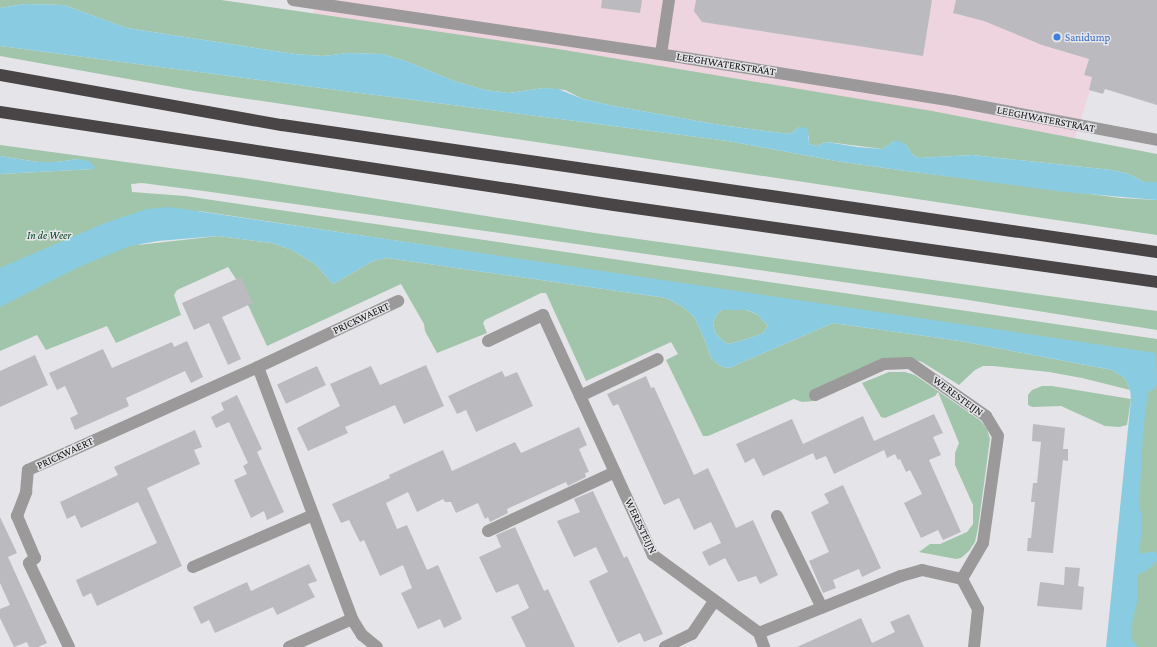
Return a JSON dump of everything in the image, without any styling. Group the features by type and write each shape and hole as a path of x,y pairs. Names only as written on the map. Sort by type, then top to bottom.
{"highway":[{"path":"0,75 282,125 1157,252"},
{"path":"0,112 614,205 1157,282"}],"street":[{"name":"LEEGHWATERSTRAAT","path":"293,0 661,54 953,101 1157,140"},
{"path":"661,54 669,0"},
{"name":"PRICKWAERT","path":"69,647 29,562 35,558 17,516 26,492 28,470 258,367 398,301"},
{"name":"WERESTEIJN","path":"488,341 543,315 653,555 759,633"},
{"path":"580,396 658,359"},
{"name":"WERESTEIJN","path":"816,395 884,364 910,363 986,416 998,436 984,543 962,578"},
{"path":"258,367 352,619 362,635 378,647"},
{"path":"488,531 615,472"},
{"path":"193,567 313,515"},
{"path":"777,516 822,608"},
{"path":"764,647 759,633 901,576 922,570 962,578 978,609 974,647"},
{"path":"665,647 692,634 714,601"},
{"path":"289,647 352,619"}],"shaded area":[{"path":"315,0 1118,0 1071,151 311,29"}],"green space":[{"path":"0,0 221,0 558,49 932,111 1157,154 1157,182 1144,182 1129,174 1112,170 972,155 919,158 913,155 906,145 894,141 883,149 827,142 817,146 809,144 809,136 799,127 790,134 720,125 583,99 565,90 544,88 509,93 485,90 454,81 408,62 383,54 348,53 323,56 295,54 127,28 64,5 24,4 0,8"},
{"path":"0,46 728,141 836,161 906,171 1121,198 1157,200 1157,235 195,91 0,56"},
{"name":"In de Weer","path":"0,145 244,178 595,233 1157,311 1157,330 962,299 211,192 142,183 131,184 132,192 185,196 1157,339 1157,647 1114,647 1145,352 199,211 138,245 218,236 272,243 292,250 315,264 333,284 373,261 387,258 666,298 683,307 694,317 711,358 720,366 729,368 833,323 960,341 1112,370 1125,378 1130,390 1082,378 1049,372 993,366 983,366 975,370 959,385 922,362 909,358 814,401 802,402 794,399 708,436 703,436 666,360 678,354 671,342 586,381 546,293 541,293 485,320 483,323 487,333 437,353 425,331 424,324 401,284 267,346 236,279 228,267 177,290 174,295 181,315 116,343 107,326 46,350 37,335 0,351 0,174 94,169 78,159 56,162 38,162 0,156"},
{"path":"722,310 746,310 757,314 768,326 763,333 729,344 724,342 715,333 713,322 717,314"},
{"path":"889,372 905,372 915,375 981,421 987,429 990,439 978,528 975,542 969,551 961,558 956,559 919,552 930,544 940,544 967,532 973,524 973,505 955,465 955,453 959,443 938,392 935,396 885,418 881,417 862,383"},
{"path":"1042,386 1052,386 1131,399 1127,425 1119,427 1105,426 1061,406 1032,407 1028,405 1028,395 1032,390"}],"water":[{"path":"24,4 64,5 127,28 295,54 323,56 348,53 383,54 408,62 454,81 485,90 509,93 544,88 558,89 583,99 614,106 720,125 790,134 799,127 808,128 809,144 817,146 827,142 857,147 883,149 894,141 900,141 906,145 913,155 919,158 972,155 1112,170 1129,174 1144,182 1157,182 1157,200 1065,192 906,171 836,161 728,141 0,46 0,8"},
{"path":"0,156 38,162 56,162 78,159 89,161 95,167 94,169 0,174"},
{"path":"170,207 1156,353 1157,384 1154,389 1148,392 1143,432 1139,507 1142,515 1139,554 1154,551 1157,555 1157,561 1146,571 1137,575 1137,602 1132,623 1131,639 1138,647 1106,647 1131,399 1130,390 1125,378 1112,370 960,341 833,323 729,368 720,366 711,358 694,317 683,307 666,298 387,258 373,261 333,284 315,264 292,250 272,243 218,236 158,241 130,246 79,267 0,307 0,268 105,223 147,209","holes":["722,310 747,310 757,314 768,326 763,333 729,344 724,342 715,333 713,322 717,314"]}],"building":[{"path":"602,0 642,0 640,13 601,8"},
{"path":"696,0 932,0 923,56 702,22 694,11"},
{"path":"956,0 1157,0 1157,105 1105,89 1103,94 1089,90 1092,77 1084,75 1089,59 1042,45 984,21 953,13"},
{"path":"241,277 253,303 222,317 241,359 228,365 209,323 194,330 182,303"},
{"path":"187,341 203,377 191,383 185,371 126,398 129,406 75,430 70,418 78,414 65,386 57,390 49,373 103,349 112,368 172,342 174,347"},
{"path":"35,355 48,385 0,407 0,371"},
{"path":"426,365 444,406 404,424 395,405 345,427 348,433 308,451 297,428 340,406 330,384 371,366 380,385"},
{"path":"317,366 326,385 286,404 277,385"},
{"path":"502,371 505,377 517,372 533,406 476,432 466,410 457,414 448,396"},
{"path":"646,376 651,388 654,387 694,475 708,468 736,528 753,520 778,575 760,584 756,576 738,582 725,558 709,566 702,552 721,543 711,522 694,530 679,498 664,505 618,404 613,406 607,394"},
{"path":"237,395 262,449 257,452 284,512 267,520 264,511 251,518 234,480 247,474 243,466 248,463 229,422 216,428 211,417 224,410 221,403"},
{"path":"934,414 943,433 933,437 941,455 929,460 961,532 943,540 938,530 921,538 904,503 922,494 910,470 906,472 900,459 898,460 895,454 887,458 884,450 834,474 826,456 816,460 813,453 763,476 754,458 745,463 736,444 792,419 803,444 863,416 874,441"},
{"path":"1033,424 1065,428 1063,449 1068,449 1068,461 1063,460 1053,553 1027,551 1028,538 1031,538 1035,502 1031,502 1033,483 1037,483 1041,442 1032,441"},
{"path":"579,427 587,445 579,449 589,472 585,473 586,477 568,486 566,482 507,509 508,513 490,522 488,517 485,519 478,503 456,513 451,502 445,502 443,499 417,512 408,492 386,503 397,529 407,525 427,570 438,565 462,619 444,628 440,619 418,629 401,593 412,588 403,565 380,576 364,540 360,542 349,520 341,523 332,504 390,478 389,475 443,450 452,471 515,442 521,453"},
{"path":"195,430 202,447 194,450 200,464 147,488 182,566 97,606 91,593 83,597 76,580 157,543 138,502 81,528 75,515 67,519 60,502 118,475 114,467"},
{"path":"843,485 881,568 862,577 859,569 833,580 836,588 823,593 809,561 829,552 811,512 829,503 824,494"},
{"path":"593,491 624,558 627,556 663,634 644,642 640,633 618,643 589,581 608,572 596,547 574,557 557,521 580,512 574,499"},
{"path":"0,517 17,553 8,557 47,643 38,647 29,647 27,642 14,647 0,618 0,609 10,605 0,583"},
{"path":"515,527 544,591 548,589 575,647 526,647 511,617 529,608 518,584 496,593 479,557 501,547 496,535"},
{"path":"309,564 317,581 308,584 315,597 277,615 273,607 215,633 209,620 201,624 193,607 247,582 251,591"},
{"path":"1065,567 1080,568 1078,586 1084,587 1082,610 1037,606 1040,582 1064,585"},
{"path":"909,614 924,647 797,647 861,618 872,643 895,632 890,622"}],"place":[{"name":"Sanidump","path":"1057,37"}]}
